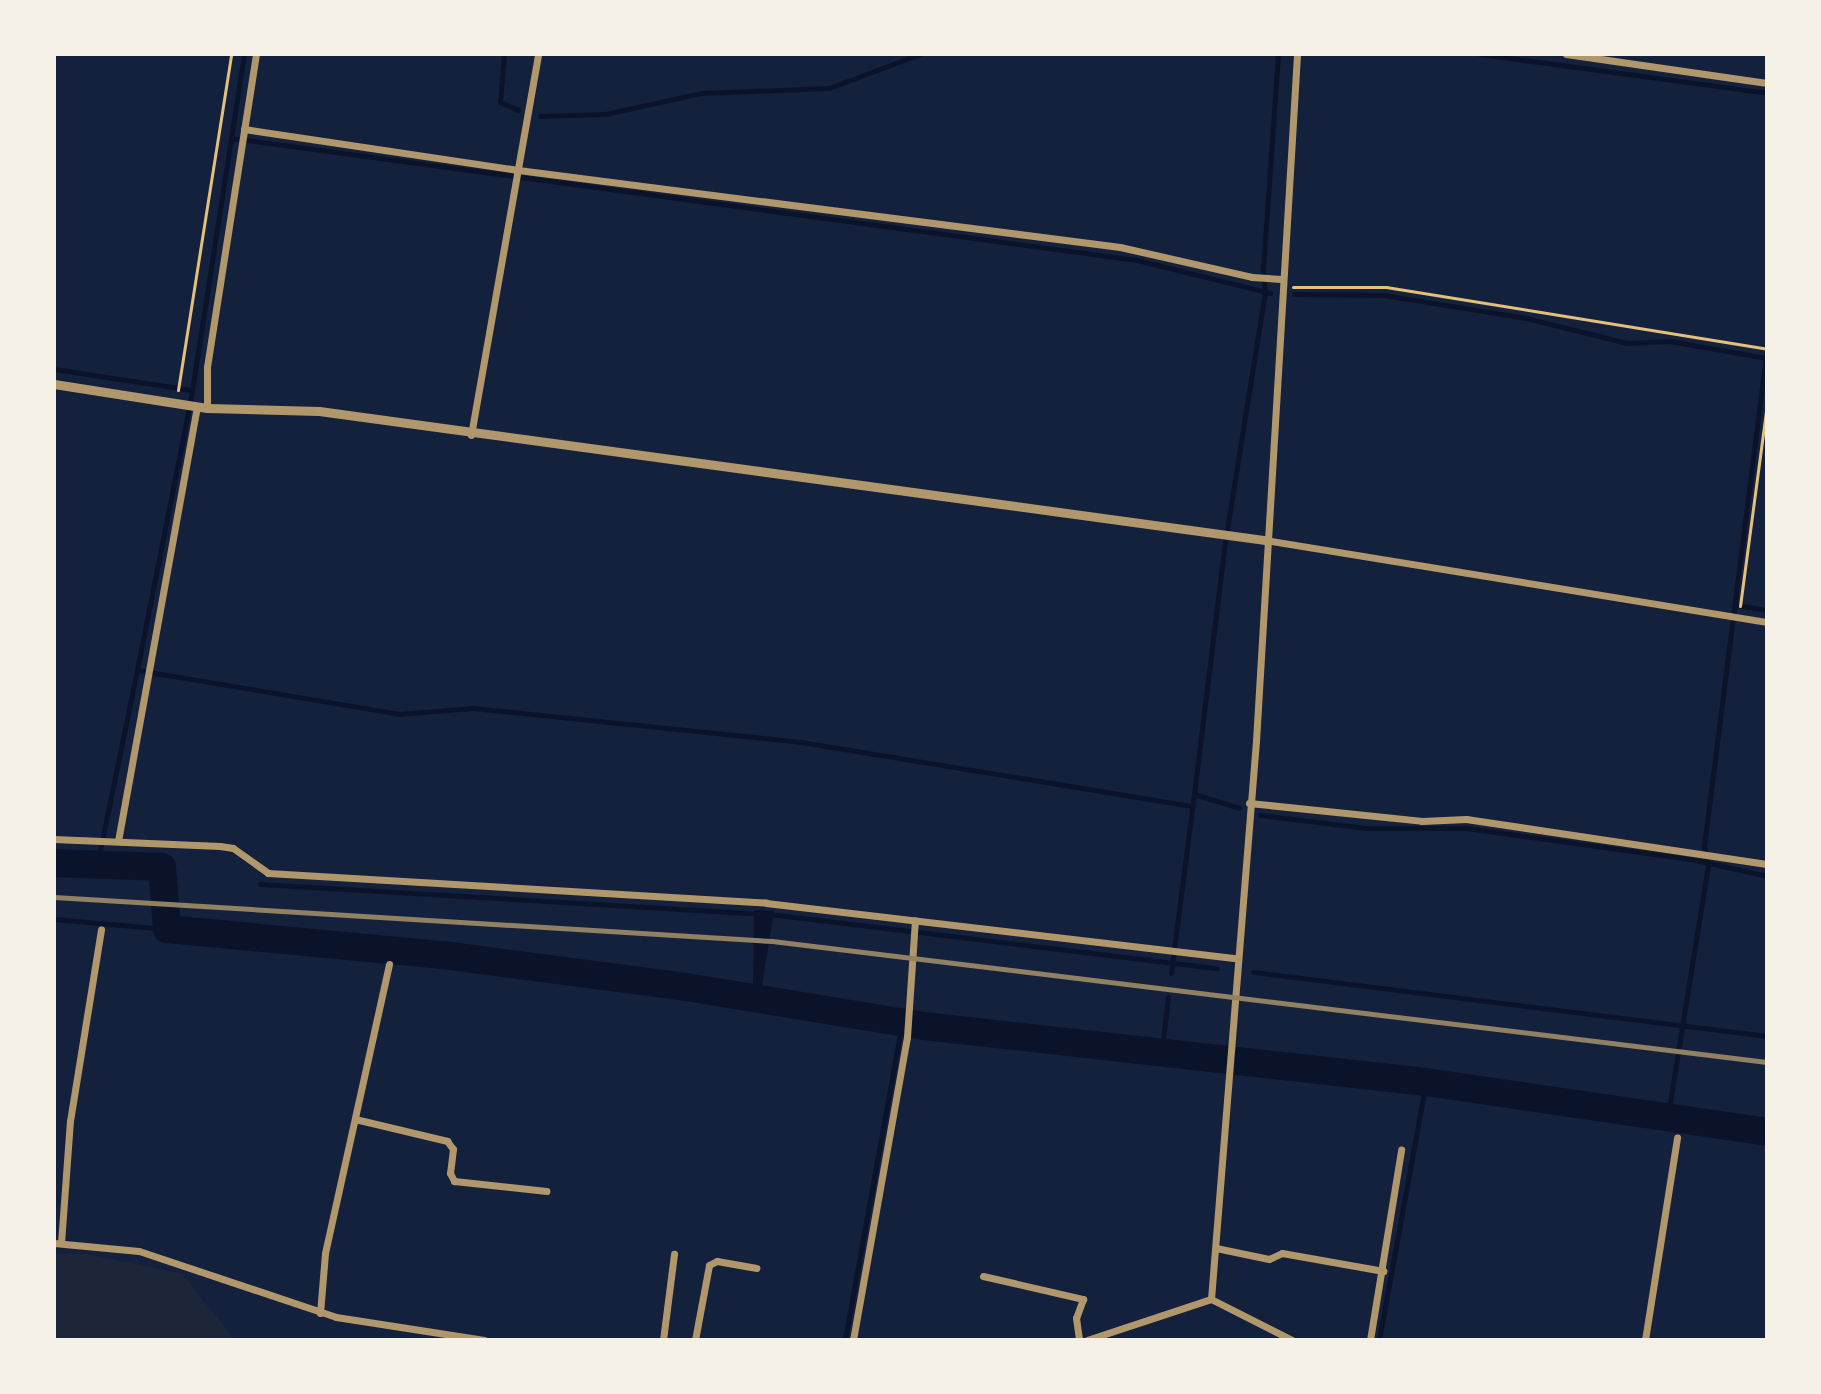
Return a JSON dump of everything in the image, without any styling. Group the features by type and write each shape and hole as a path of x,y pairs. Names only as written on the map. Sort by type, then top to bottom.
{"street":[{"path":"116,841 207,367 256,54"},
{"path":"471,435 538,54"},
{"path":"1211,1299 1249,803 1297,54"},
{"path":"1566,54 1767,83"},
{"path":"243,137 517,177 1120,247 1252,277 1270,278 1281,283"},
{"path":"54,384 178,399 199,407 319,411 471,435 1265,540 1767,622"},
{"path":"1249,803 1422,821 1466,819 1767,864"},
{"path":"54,839 233,848 268,873 692,897 1236,958"},
{"path":"853,1340 907,1037 905,1009 914,924"},
{"path":"101,929 70,1121 57,1243 104,1244 185,1263 320,1313 484,1340"},
{"path":"320,1313 325,1253 389,964"},
{"path":"355,1119 447,1141 453,1149 450,1173 454,1181 546,1191"},
{"path":"1645,1340 1677,1138"},
{"path":"1370,1340 1401,1150"},
{"path":"1216,1248 1269,1259 1282,1253 1383,1271"},
{"path":"663,1340 674,1254"},
{"path":"695,1340 709,1265 717,1261 756,1268"},
{"path":"983,1276 1083,1299 1076,1318 1079,1340"},
{"path":"1091,1339 1211,1299 1292,1340"}],"path":[{"path":"178,399 231,54"},
{"path":"1281,283 1386,287 1766,348"},
{"path":"1740,602 1767,403"}],"shaded area":[{"path":"754,910 774,911 762,986 753,985"},
{"path":"54,1254 87,1254 182,1274 235,1340 54,1340"}],"waterway":[{"path":"137,670 191,397 244,54"},
{"path":"504,54 500,102 518,110"},
{"path":"540,116 605,114 701,93 829,88 920,54"},
{"path":"1194,794 1224,548 1265,293 1263,269 1278,54"},
{"path":"1480,54 1767,93"},
{"path":"231,138 1137,260 1270,293"},
{"path":"1294,294 1384,295 1526,318 1627,343 1670,341 1766,358"},
{"path":"1667,1121 1708,865 1704,846 1767,350"},
{"path":"54,369 191,390"},
{"path":"1736,605 1767,610"},
{"path":"97,865 137,670 399,714 473,708 801,742 1193,806"},
{"path":"1171,973 1194,794 1239,808"},
{"path":"1260,815 1366,828 1466,828 1696,860 1767,876"},
{"path":"54,863 162,867 167,929 443,955 686,987 924,1026 1426,1082 1767,1132"},
{"path":"260,884 759,914"},
{"path":"769,914 1217,968"},
{"path":"54,919 167,929"},
{"path":"1253,972 1767,1036"},
{"path":"756,999 758,979"},
{"path":"1162,1049 1168,997"},
{"path":"845,1339 902,1023"},
{"path":"1379,1340 1426,1082"}],"railway":[{"path":"54,897 772,941 1767,1062"}]}
